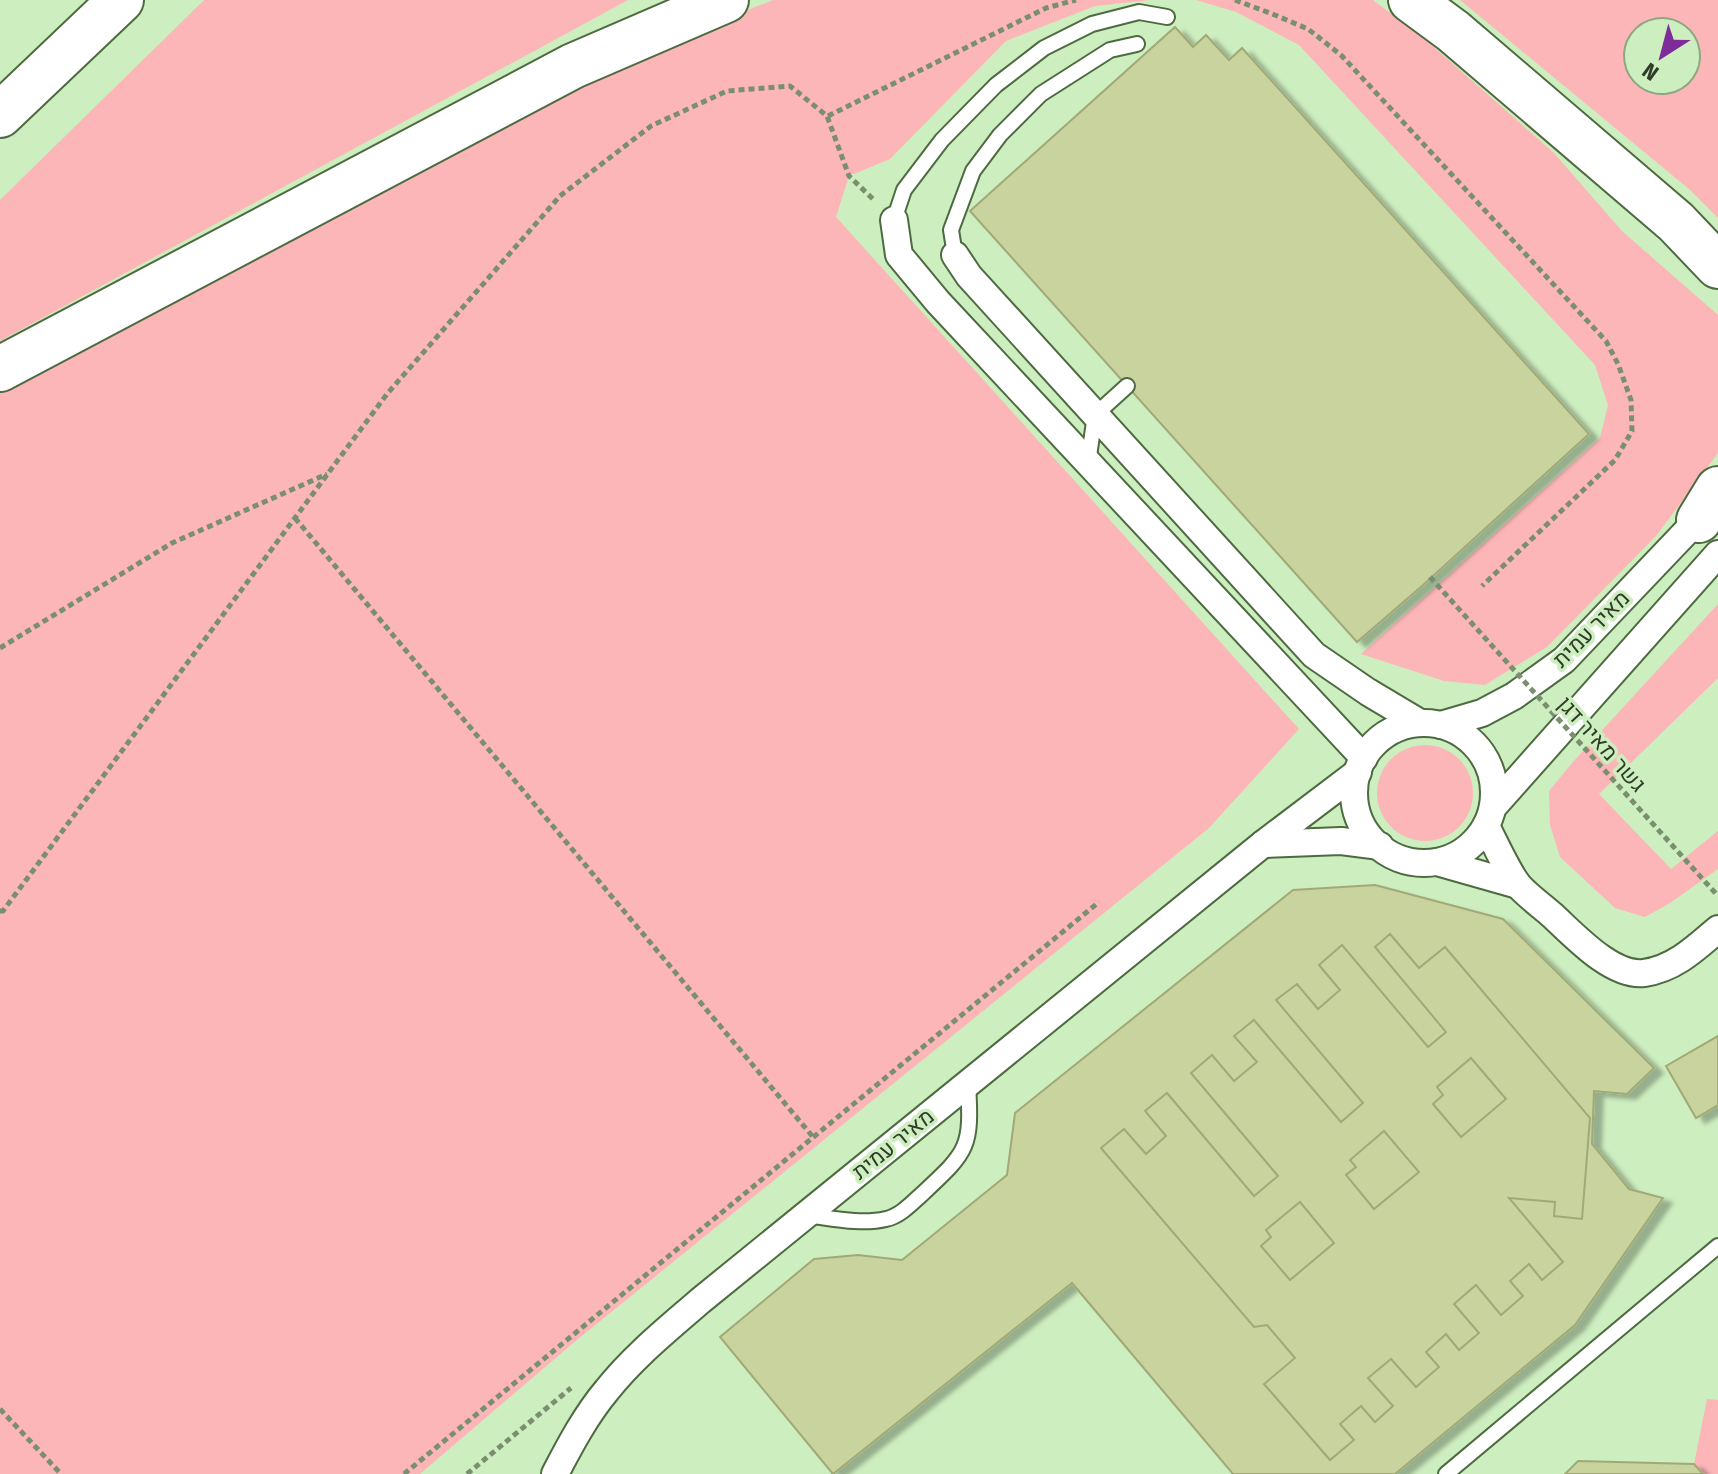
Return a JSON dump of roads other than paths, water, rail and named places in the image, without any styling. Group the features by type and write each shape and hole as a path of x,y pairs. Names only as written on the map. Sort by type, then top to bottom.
{"highway":[{"path":"0,115 121,0"},
{"path":"0,369 573,66 726,0"},
{"path":"1411,0 1453,31 1676,222 1718,266"}],"street":[{"path":"894,220 899,255 938,302 1361,765"},
{"path":"955,255 969,276 1314,655 1368,692 1431,724 1461,733 1477,747 1489,765 1494,785 1490,816 1473,843 1457,855 1437,862"},
{"name":"מאיר עמית","path":"1431,724 1482,713 1514,696 1564,660 1713,516"},
{"name":"מאיר עמית","path":"1490,816 1713,516"},
{"path":"1431,724 1399,728 1381,738 1370,749 1356,779 1355,798 1367,833 1397,857 1416,862 1437,862 1518,885"},
{"name":"מאיר עמית","path":"555,1474 575,1435 606,1391 646,1348 1361,765"},
{"path":"1490,816 1518,885 1577,939 1621,969 1642,973 1669,966 1718,929"},
{"path":"1263,844 1341,841 1380,846"}],"lane":[{"path":"894,220 904,190 942,140 996,85 1044,48 1092,24 1139,12 1167,17"},
{"path":"955,255 951,230 973,171 1000,135 1041,94 1110,50 1137,44"},
{"path":"1088,463 1095,415 1127,386"},
{"path":"806,1215 869,1221 889,1219 903,1210 960,1157 967,1143 970,1120 968,1084"},
{"path":"1446,1474 1718,1246"}]}
